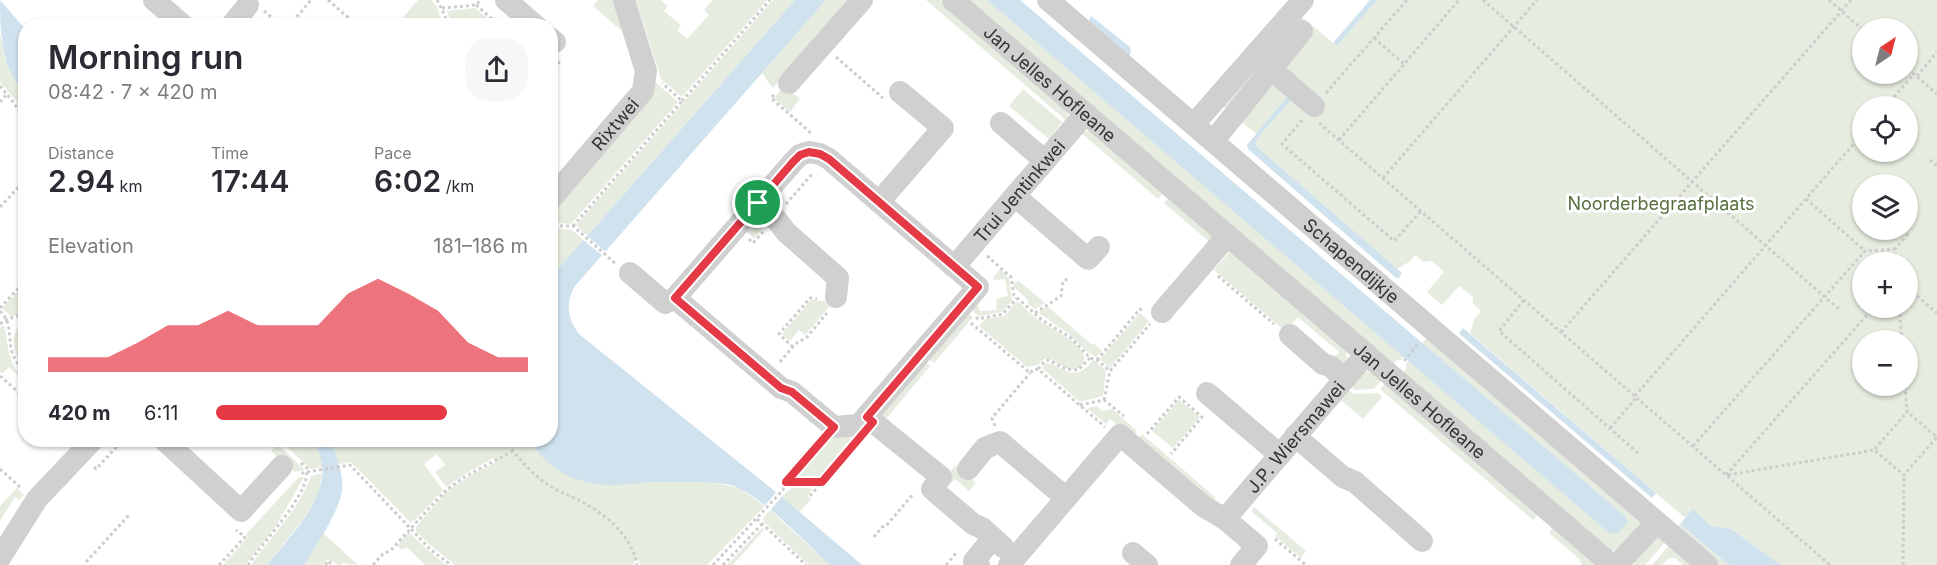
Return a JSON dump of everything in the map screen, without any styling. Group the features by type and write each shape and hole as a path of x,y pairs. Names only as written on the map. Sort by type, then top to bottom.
{"street":[{"path":"154,0 174,18"},
{"path":"506,0 527,18"},
{"path":"624,0 646,71"},
{"path":"789,83 862,0"},
{"name":"Jan Jelles Hofleane","path":"953,0 1612,565"},
{"name":"Schapendijkje","path":"1048,0 1707,565"},
{"path":"1194,123 1303,0"},
{"path":"237,18 248,5"},
{"path":"1214,140 1302,31"},
{"path":"1271,69 1311,110"},
{"name":"Rixtwei","path":"558,191 643,91 646,71"},
{"path":"879,202 943,128 900,92"},
{"name":"Trui Jentinkwei","path":"954,267 1085,114"},
{"path":"1001,123 1045,161"},
{"path":"630,273 665,303 675,298 800,155 809,152 829,159 978,287 870,420 859,425 834,427 792,392 781,388 675,298"},
{"path":"1015,196 1088,259 1098,247"},
{"path":"758,203 776,219 786,232 838,278 831,301"},
{"path":"1154,315 1228,236"},
{"path":"1290,335 1323,364 1330,366 1344,378"},
{"name":"J.P. Wiersmawei","path":"1225,519 1366,354"},
{"path":"1207,393 1280,455"},
{"path":"870,420 941,477 932,489 973,524 982,528 1012,561 1120,435 1203,506 1225,519 1257,546 1242,565"},
{"path":"1295,436 1343,477 1355,482 1422,541"},
{"path":"968,468 985,448 1000,442 1066,498"},
{"path":"0,558 36,502 87,447"},
{"path":"172,447 241,511 282,466"},
{"path":"1617,565 1657,522"},
{"path":"979,565 974,561 993,538"}],"path":[{"path":"296,18 311,0"},
{"path":"328,0 349,18"},
{"path":"436,0 445,18"},
{"path":"442,8 476,5 481,0"},
{"path":"573,226 771,0"},
{"path":"1407,0 1282,144 1394,241 1421,211"},
{"path":"1339,140 1459,0"},
{"path":"1483,0 1841,311"},
{"path":"1383,178 1537,0"},
{"path":"1829,0 1852,20"},
{"path":"1561,332 1851,0"},
{"path":"476,5 491,18"},
{"path":"1374,38 1404,64"},
{"path":"823,46 890,104 900,92"},
{"path":"1918,73 1937,52"},
{"path":"646,71 682,101"},
{"path":"1918,77 1937,94"},
{"path":"789,83 782,85 771,98 817,138 820,154"},
{"path":"1896,96 1907,84"},
{"path":"0,86 18,110"},
{"path":"0,102 7,94"},
{"path":"1311,110 1339,140 1830,565"},
{"path":"1610,428 1852,146"},
{"path":"1930,160 1937,166"},
{"path":"0,207 18,188"},
{"path":"1806,199 1865,251"},
{"path":"558,226 573,226 607,256"},
{"path":"1693,446 1865,251 1895,249 1903,240"},
{"path":"973,245 1011,277 1014,295 1017,298 1070,337 1090,358 1097,360 1110,371"},
{"path":"1210,270 1284,333 1290,335"},
{"path":"1035,313 1061,296 1063,281 1068,279"},
{"path":"18,289 0,310 7,320 18,366"},
{"path":"1918,297 1937,314"},
{"path":"768,376 793,347 807,337 831,301 810,298 779,334 793,347"},
{"path":"978,318 1003,314 1017,298"},
{"path":"1524,300 1499,331 1638,453"},
{"path":"1097,360 1140,309 1154,315 1110,371 1104,400"},
{"path":"0,324 18,316"},
{"path":"1726,475 1864,318"},
{"path":"971,323 1030,373"},
{"path":"1403,362 1424,337"},
{"path":"1000,442 992,418 1033,370 1038,369 1048,360 1066,369 1078,370 1090,358"},
{"path":"1038,369 1118,438"},
{"path":"0,376 18,392"},
{"path":"1726,475 1874,450 1907,412 1906,396"},
{"path":"1146,435 1179,397 1202,417 1170,455"},
{"path":"1903,565 1904,475 1937,437 1907,412"},
{"path":"810,496 870,420"},
{"path":"713,565 763,513 783,490 786,482 834,427"},
{"path":"510,447 543,481 558,491 583,502 611,523 628,541 637,565"},
{"path":"1874,450 1904,475"},
{"path":"373,565 383,554 391,550 446,490 466,476 513,451"},
{"path":"315,472 346,465 353,467 410,529 431,550 451,565"},
{"path":"248,565 277,528 304,485 307,472 292,476 282,466"},
{"path":"0,469 36,502"},
{"path":"786,482 822,482"},
{"path":"874,537 921,486"},
{"path":"219,565 245,537 230,524 241,511"},
{"path":"86,564 130,514"},
{"path":"757,519 806,565"},
{"path":"723,565 762,524"},
{"path":"326,565 327,561 334,565"}],"green space":[{"path":"418,0 432,0 441,18 402,18"},
{"path":"598,0 613,0 623,32 593,6"},
{"path":"636,0 661,0 668,6 664,11 681,25 677,30 687,39 709,15 704,10 713,0 767,0 682,97 661,79"},
{"path":"773,0 795,0 587,236 576,225"},
{"path":"826,0 855,0 814,40 773,88 762,73"},
{"path":"926,0 940,0 1063,105 1068,114 1067,121"},
{"path":"966,0 987,0 1404,356 1401,360 1396,361 1392,366"},
{"name":"Noorderbegraafplaats","path":"1377,0 1937,0 1937,565 1781,565 1731,529 1711,526 1693,510 1685,518 1470,333 1475,318 1481,311 1473,303 1473,297 1459,286 1442,305 1427,292 1444,272 1432,261 1424,262 1415,255 1409,262 1397,269 1257,147 1256,141 1259,136 1220,104 1299,15 1337,46"},
{"path":"475,8 487,18 450,18 447,11"},
{"path":"0,34 5,58 18,85 18,105 0,82"},
{"path":"652,79 678,102 571,224 558,223 558,200"},
{"path":"784,86 800,99 790,112 774,98"},
{"path":"1023,89 1062,122 1049,139 1009,106"},
{"path":"1090,131 1164,192 1158,199 1080,132"},
{"path":"1170,197 1217,237 1212,244 1164,203"},
{"path":"760,210 770,219 754,238 743,229"},
{"path":"558,228 572,230 584,240 558,269"},
{"path":"1231,250 1347,350 1346,366 1332,361 1339,352 1298,317 1285,331 1214,270"},
{"path":"1000,269 1009,278 1012,301 1002,312 979,316 968,307 977,301 980,311 997,310 996,299 1008,296 1005,279 994,280 993,278"},
{"path":"1018,280 1045,303 1035,309 1028,304 1027,299 1014,287 1013,282 1016,283"},
{"path":"18,291 18,314 11,316 2,308"},
{"path":"811,300 824,301 830,306 805,335 799,330 790,341 782,334"},
{"path":"1017,301 1036,318 1077,346 1084,357 1081,366 1075,369 1067,368 1045,358 1038,365 1027,367 979,326 985,319 1005,316"},
{"path":"1047,306 1102,351 1096,357 1085,350 1068,333 1040,314 1039,312"},
{"path":"965,311 973,317 934,363 926,357"},
{"path":"1140,313 1149,321 1110,368 1100,359"},
{"path":"5,326 8,349 18,375 9,367 2,374 0,372 0,327"},
{"path":"18,328 18,360 14,344"},
{"path":"1431,333 1641,522 1641,527 1617,551 1611,551 1402,374 1409,360 1608,532 1625,516 1422,343"},
{"path":"923,360 930,366 885,420 881,417 884,413 881,410"},
{"path":"1094,360 1106,371 1103,396 1080,402 1042,368 1046,363 1074,373 1084,369"},
{"path":"1365,371 1372,372 1382,379 1374,389 1355,390 1348,384"},
{"path":"1386,382 1539,513 1533,520 1380,389"},
{"path":"1349,390 1354,394 1378,393 1382,397 1363,419 1341,400"},
{"path":"1179,400 1200,417 1173,448 1152,431"},
{"path":"1097,406 1102,411 1112,409 1137,431 1132,437 1110,419 1106,424 1087,408"},
{"path":"1142,434 1217,499 1208,501 1137,441"},
{"path":"858,436 823,477 791,481 829,437"},
{"path":"274,447 280,447 305,470 295,472 271,451"},
{"path":"287,447 316,447 321,456 322,467 311,469"},
{"path":"333,447 534,447 538,453 610,485 711,482 739,488 765,506 707,565 640,565 639,560 634,561 634,565 455,565 429,544 416,531 416,527 446,492 496,462 494,458 446,487 435,472 445,465 437,454 424,464 443,490 416,519 410,522 355,466 350,462 339,464"},
{"path":"956,465 976,483 969,491 955,479 945,489 948,474"},
{"path":"322,473 319,492 302,521 267,565 251,565 292,511 311,476"},
{"path":"299,477 304,477 276,526 245,565 223,565 248,537 246,534"},
{"path":"795,485 813,489 807,496 811,499 800,512 781,497"},
{"path":"17,488 24,495 19,500 15,497 0,521 0,506"},
{"path":"1254,507 1306,551 1301,558 1275,536 1277,533 1252,512"},
{"path":"770,510 830,565 809,565 764,522 763,519"},
{"path":"1680,524 1729,565 1715,565 1675,530"},
{"path":"1554,526 1595,565 1582,565 1579,559 1549,533"},
{"path":"762,528 764,530 733,565 727,565"},
{"path":"409,532 446,565 425,565 407,547 402,550 397,546"},
{"path":"323,533 358,565 343,563 339,565 327,559 323,565 304,565"},
{"path":"1660,537 1668,539 1645,565 1634,565 1635,560"},
{"path":"1672,542 1698,565 1683,565 1675,558 1669,558 1662,565 1652,565"}],"water":[{"path":"0,0 18,21 18,84 7,62 1,25"},
{"path":"795,0 826,0 575,286 570,299 569,311 579,334 782,497 862,565 830,565 771,510 734,486 702,482 597,484 574,478 545,460 534,447 558,447 558,269"},
{"path":"987,0 1020,0 1625,516 1628,522 1617,534 1608,532"},
{"path":"1370,0 1377,0 1337,46 1333,43"},
{"path":"1091,16 1130,47 1129,56 1087,24"},
{"path":"1288,96 1292,99 1259,136 1256,141 1257,147 1402,273 1399,278 1396,278 1248,149 1247,145"},
{"path":"1463,328 1656,493 1652,498 1462,336 1459,333"},
{"path":"315,447 333,447 342,477 342,490 336,509 304,565 267,565 312,507 322,474 320,457"},
{"path":"1693,509 1711,526 1731,529 1781,565 1729,565 1680,524"}],"pier":[{"path":"585,234 607,253 604,257 581,238"},
{"path":"777,491 783,495 768,513 763,508"}],"route":[{"path":"809,152 820,154 829,159 978,287 867,417 873,422 822,482 786,482 834,427 792,392 781,388 675,298 758,203 800,155 809,152"}]}
